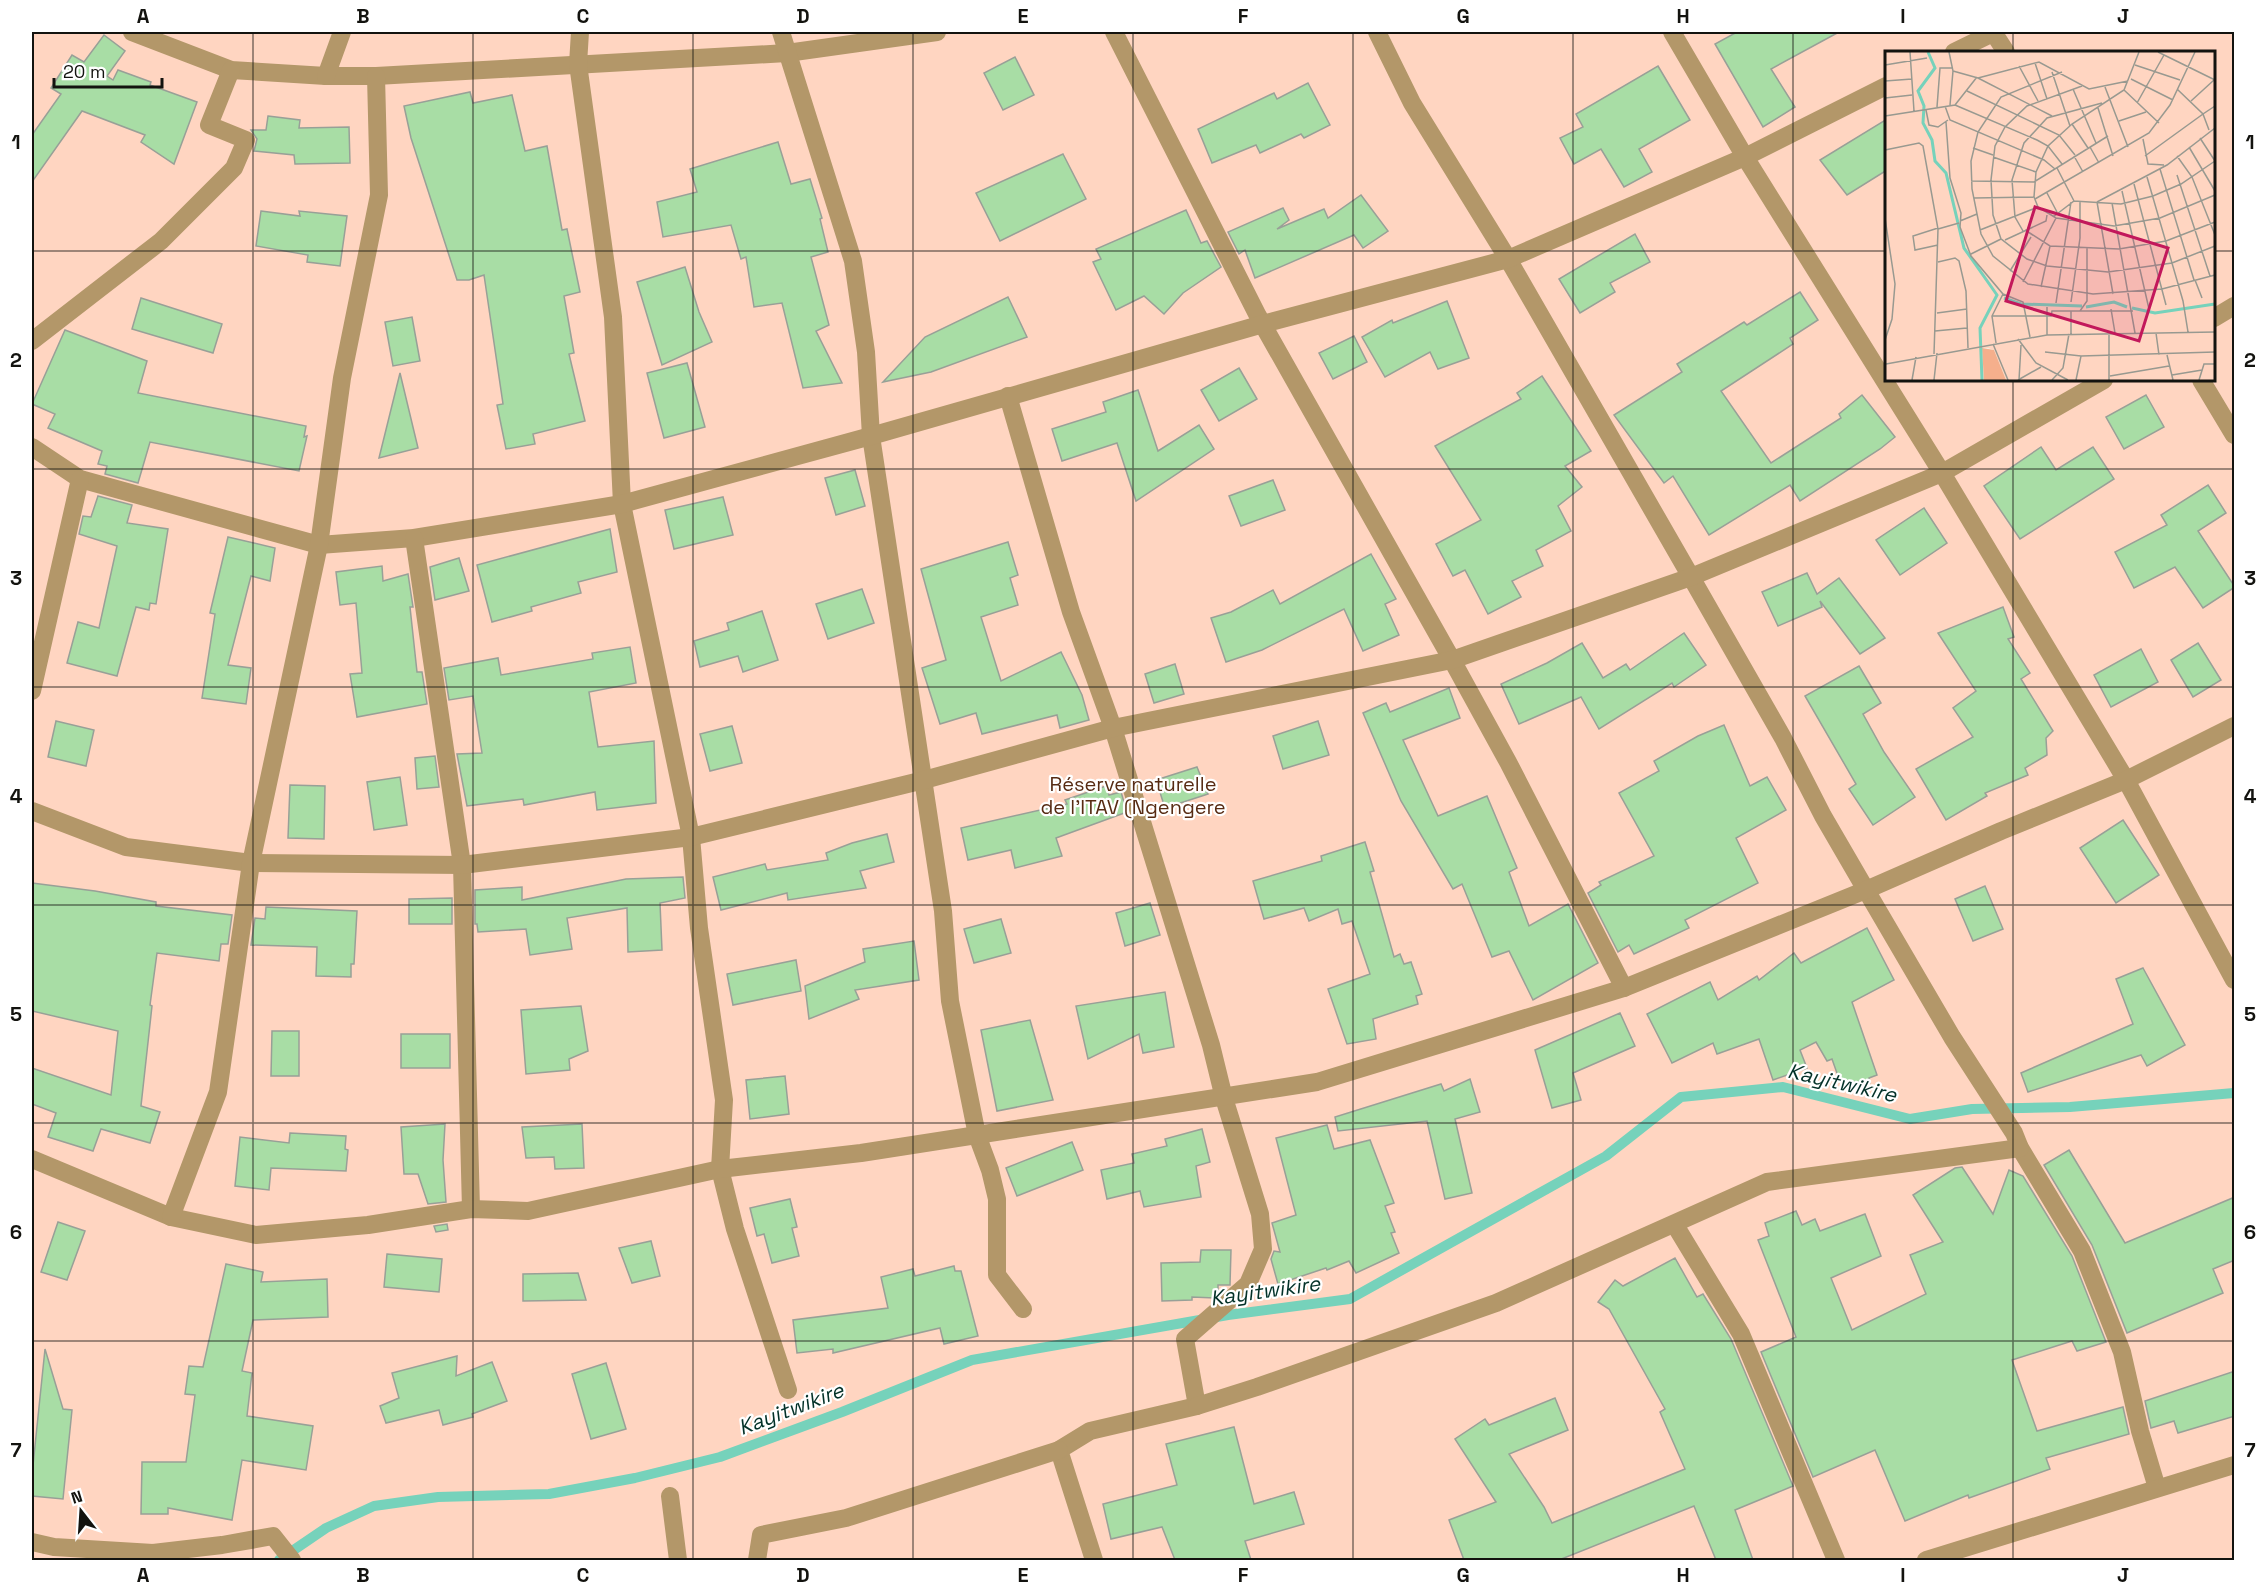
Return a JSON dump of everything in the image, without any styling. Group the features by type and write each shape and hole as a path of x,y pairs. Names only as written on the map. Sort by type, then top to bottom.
{"street":[{"path":"132,32 231,70 326,76 376,76 788,53 937,32"},
{"path":"326,76 342,32"},
{"path":"580,32 578,64 613,317 622,504 691,837 699,928 724,1100 720,1169 735,1229 788,1390"},
{"path":"781,32 853,261 866,352 871,436 943,911 950,1001 977,1135 990,1170 997,1199 997,1275 1023,1309"},
{"path":"1114,32 1263,324 1508,762 1624,988"},
{"path":"1377,32 1412,103 1508,259 1784,738 1823,816 1952,1037 2082,1251 2122,1352 2140,1431 2157,1488"},
{"path":"1671,32 1745,157 1942,473 2126,780 2235,980"},
{"path":"1956,51 1994,32 2005,51"},
{"path":"32,341 161,241 234,168 246,140 209,125 231,70"},
{"path":"171,1218 218,1092 251,862 319,545 342,378 379,195 376,76"},
{"path":"32,447 80,479 319,545 414,538 622,504 871,436 1263,324 1508,259 1745,157 1885,87"},
{"path":"2215,317 2235,306"},
{"path":"32,811 126,847 251,862 462,865 691,837 924,780 1113,728 1452,660 1691,577 1942,473 2102,381"},
{"path":"2202,381 2235,435"},
{"path":"1008,396 1071,612 1113,728 1211,1045 1224,1098 1260,1214 1263,1249 1248,1284 1185,1339 1197,1406"},
{"path":"32,691 80,479"},
{"path":"414,538 462,865 471,1209"},
{"path":"32,1158 171,1218 256,1235 368,1225 471,1209 528,1211 720,1169 861,1153 1317,1082 1624,988 1866,890 2126,780 2235,726"},
{"path":"757,1560 761,1535 846,1518 1059,1450 1090,1431 1197,1406 1268,1384 1496,1303 1767,1182 2017,1141"},
{"path":"1675,1225 1741,1334 1836,1560"},
{"path":"1059,1450 1094,1560"},
{"path":"1926,1560 2235,1465"},
{"path":"670,1496 678,1560"},
{"path":"32,1542 54,1547 153,1553 273,1536 292,1560"}],"green space":[{"name":"Réserve naturelle de l'ITAV (Ngengere","path":"32,32 2234,32 2234,1560 32,1560"}],"building":[{"path":"1737,32 1839,32 1771,69 1795,107 1763,127 1715,44"},
{"path":"104,35 125,51 107,76 113,80 118,70 151,82 150,85 197,102 174,164 141,142 145,135 82,111 32,182 32,135 61,94 51,88 72,55 84,62"},
{"path":"1015,57 1034,95 1003,110 984,73"},
{"path":"1658,66 1690,120 1639,149 1652,172 1624,187 1601,149 1574,164 1560,138 1583,127 1576,114"},
{"path":"1308,83 1330,125 1304,138 1301,134 1260,153 1256,145 1212,163 1198,129 1274,93 1277,99"},
{"path":"470,92 473,103 512,95 525,151 547,146 562,230 567,229 580,292 564,296 574,353 569,354 585,421 533,434 535,444 506,449 497,405 503,404 484,275 469,280 457,280 411,138 404,106"},
{"path":"268,116 300,120 299,128 349,127 350,163 295,164 294,155 254,151 257,139 251,130 266,130"},
{"path":"1885,120 1885,171 1847,195 1820,160"},
{"path":"778,142 791,184 810,179 822,218 820,219 828,252 811,257 829,325 816,331 842,383 803,388 782,303 754,307 746,257 741,259 731,225 663,237 657,202 697,192 690,169"},
{"path":"1063,154 1086,199 1000,241 976,193"},
{"path":"1361,195 1388,231 1363,248 1354,235 1255,278 1245,250 1239,254 1228,232 1283,208 1289,220 1277,229 1324,209 1328,218"},
{"path":"1186,210 1201,243 1207,241 1221,267 1183,293 1164,314 1144,296 1116,310 1093,262 1101,259 1096,249"},
{"path":"261,211 300,216 299,211 347,216 340,266 307,262 308,255 256,246"},
{"path":"1635,234 1650,262 1610,283 1615,292 1580,313 1559,279"},
{"path":"685,267 699,312 712,342 662,365 637,282"},
{"path":"1800,292 1818,320 1790,338 1793,344 1721,391 1771,463 1841,418 1839,414 1862,395 1895,437 1800,501 1790,485 1709,535 1673,476 1664,483 1614,415 1682,372 1677,364 1744,322 1747,325"},
{"path":"1008,297 1027,337 931,372 883,382 925,337"},
{"path":"141,298 222,324 213,353 132,329"},
{"path":"1447,301 1469,358 1438,369 1430,352 1385,377 1362,337 1392,320 1393,323"},
{"path":"412,317 420,361 393,366 385,322"},
{"path":"65,330 147,361 138,393 306,426 304,437 307,436 299,471 150,442 138,483 105,474 107,466 98,464 102,451 48,428 55,414 32,404"},
{"path":"1354,336 1367,362 1333,379 1319,353"},
{"path":"687,363 705,427 664,438 647,373"},
{"path":"1239,368 1257,399 1219,421 1201,390"},
{"path":"400,373 418,448 379,458"},
{"path":"1542,376 1591,451 1565,466 1582,487 1558,506 1571,531 1536,550 1543,566 1512,581 1521,597 1488,614 1465,570 1453,576 1436,544 1481,520 1435,446 1521,399 1517,393"},
{"path":"1138,390 1158,451 1199,425 1214,449 1136,501 1117,443 1062,461 1052,429 1106,412 1103,402"},
{"path":"2146,395 2164,427 2124,449 2106,417"},
{"path":"2041,447 2056,470 2093,447 2114,479 2020,539 1984,486"},
{"path":"855,470 865,506 836,515 825,478"},
{"path":"1273,480 1285,510 1241,526 1229,496"},
{"path":"2208,485 2226,513 2198,531 2235,587 2203,608 2175,567 2134,588 2115,552 2167,525 2161,515"},
{"path":"98,496 132,505 127,523 168,529 156,604 150,603 149,610 136,607 117,676 67,663 78,622 99,628 117,546 79,534 83,516 91,517"},
{"path":"723,497 733,535 674,549 665,510"},
{"path":"1924,508 1947,543 1900,575 1876,540"},
{"path":"610,529 617,572 578,582 581,593 531,607 532,611 492,622 477,565"},
{"path":"228,537 275,548 270,581 251,576 228,665 251,668 246,704 202,698 215,614 210,613"},
{"path":"1008,542 1018,575 1010,578 1018,605 981,617 1001,681 1061,652 1082,695 1089,720 1060,728 1057,715 982,734 976,713 940,724 922,668 946,660 921,569"},
{"path":"1371,554 1396,599 1385,604 1399,635 1363,651 1344,609 1262,650 1226,662 1211,618 1231,612 1273,590 1280,604"},
{"path":"459,558 469,591 435,600 430,567"},
{"path":"382,566 383,581 408,574 413,607 410,607 417,672 422,672 427,704 357,717 350,674 362,673 356,603 340,605 336,572"},
{"path":"1807,573 1817,594 1839,578 1885,638 1860,654 1820,601 1822,607 1778,626 1762,592"},
{"path":"862,589 874,623 828,639 816,604"},
{"path":"2003,607 2014,637 2008,639 2030,673 2021,679 2053,731 2046,738 2047,755 2025,768 2028,775 1985,793 1987,796 1946,820 1916,769 1973,737 1953,708 1976,691 1938,633"},
{"path":"762,611 778,660 743,672 738,656 700,667 694,641 729,630 727,623"},
{"path":"1684,633 1706,665 1674,687 1672,683 1599,729 1581,697 1519,724 1501,684 1547,663 1582,643 1603,678 1626,664 1630,670"},
{"path":"2198,643 2221,680 2193,697 2171,660"},
{"path":"630,647 636,683 589,692 598,747 654,741 656,803 597,810 595,792 524,805 523,799 467,806 457,754 482,753 473,696 449,700 444,668 498,658 501,675 593,659 592,653"},
{"path":"2141,649 2158,682 2111,707 2094,675"},
{"path":"1175,664 1184,694 1154,703 1145,674"},
{"path":"1859,666 1881,703 1863,714 1884,752 1915,797 1873,825 1849,789 1856,784 1805,696"},
{"path":"1449,688 1460,718 1403,740 1438,816 1487,796 1517,868 1509,872 1529,926 1568,904 1598,963 1533,1000 1509,951 1492,957 1462,884 1453,889 1401,801 1363,713 1386,703 1390,712"},
{"path":"56,721 94,730 86,766 48,757"},
{"path":"1318,721 1329,755 1283,769 1273,736"},
{"path":"1724,725 1750,786 1767,777 1786,810 1736,838 1758,883 1685,920 1689,928 1634,954 1629,945 1618,952 1588,893 1601,885 1599,882 1654,856 1619,793 1659,771 1654,761 1698,736"},
{"path":"732,726 742,763 710,771 700,734"},
{"path":"435,756 439,787 417,789 415,758"},
{"path":"1197,767 1208,794 1165,808 1156,780"},
{"path":"400,777 407,825 374,830 367,782"},
{"path":"290,785 325,786 324,839 288,838"},
{"path":"1106,786 1109,795 1121,792 1127,812 1056,838 1062,856 1015,868 1011,850 968,860 961,828 1067,804 1065,800"},
{"path":"2123,820 2159,875 2116,903 2080,848"},
{"path":"887,834 894,862 860,871 866,888 788,900 787,893 721,910 713,877 765,864 767,870 828,860 826,853 852,843"},
{"path":"1365,842 1374,871 1370,872 1394,957 1400,954 1404,964 1411,962 1422,994 1416,996 1418,1004 1373,1019 1376,1039 1347,1044 1328,989 1370,974 1352,921 1342,924 1338,909 1309,921 1304,908 1264,919 1253,881 1322,861 1321,856"},
{"path":"683,877 685,898 660,903 662,950 628,952 627,908 567,918 572,949 530,955 526,929 478,932 477,924 475,924 475,890 522,887 522,900 626,879"},
{"path":"32,883 156,902 156,906 232,915 228,944 221,944 219,961 157,953 141,1106 160,1112 150,1143 101,1129 93,1151 48,1137 56,1113 32,1104 32,1068 111,1095 118,1031 32,1011"},
{"path":"1985,886 2003,929 1973,941 1955,899"},
{"path":"452,898 452,924 409,924 409,899"},
{"path":"1150,903 1160,935 1125,946 1116,913"},
{"path":"266,907 357,911 354,964 351,964 351,977 316,976 317,947 251,945 255,918 265,919"},
{"path":"1001,919 1011,953 974,963 964,929"},
{"path":"1867,928 1894,980 1852,1002 1877,1075 1869,1078 1870,1083 1847,1091 1839,1079 1832,1059 1827,1061 1816,1042 1800,1050 1807,1068 1773,1080 1759,1039 1717,1054 1713,1043 1672,1063 1647,1014 1710,982 1718,1000 1757,976 1759,980 1794,953 1801,963"},
{"path":"914,941 919,980 855,990 859,999 809,1019 805,986 865,962 863,949"},
{"path":"796,960 801,991 733,1005 727,974"},
{"path":"2143,968 2185,1045 2147,1066 2141,1055 2028,1092 2021,1073 2133,1024 2116,979"},
{"path":"1165,992 1174,1047 1143,1053 1139,1034 1088,1059 1076,1006"},
{"path":"581,1006 588,1051 569,1059 570,1070 526,1074 521,1010"},
{"path":"1620,1013 1635,1046 1573,1073 1581,1100 1552,1108 1535,1050"},
{"path":"1030,1020 1053,1100 997,1111 981,1030"},
{"path":"272,1031 299,1031 299,1076 271,1076"},
{"path":"401,1034 450,1034 450,1068 401,1068"},
{"path":"785,1076 789,1114 750,1119 746,1080"},
{"path":"1470,1079 1480,1112 1455,1119 1472,1193 1445,1199 1427,1121 1338,1131 1335,1117 1441,1084 1444,1091"},
{"path":"445,1124 443,1160 446,1202 428,1204 418,1174 404,1174 401,1127"},
{"path":"582,1124 584,1168 555,1169 554,1157 526,1158 522,1127"},
{"path":"1327,1125 1334,1149 1370,1140 1394,1203 1385,1206 1395,1232 1391,1233 1399,1253 1356,1273 1349,1261 1278,1284 1271,1259 1274,1251 1280,1252 1272,1223 1296,1215 1276,1138"},
{"path":"1202,1129 1210,1162 1196,1166 1201,1197 1144,1207 1140,1191 1107,1199 1101,1170 1134,1163 1132,1154 1167,1146 1165,1139"},
{"path":"290,1133 346,1136 345,1149 348,1150 346,1171 271,1168 269,1190 235,1186 240,1137 289,1143"},
{"path":"1072,1142 1083,1170 1017,1196 1006,1168"},
{"path":"2069,1150 2125,1243 2235,1197 2235,1260 2213,1269 2223,1293 2127,1333 2092,1245 2044,1165"},
{"path":"1962,1167 1993,1214 2009,1170 2023,1176 2072,1256 2106,1342 2077,1351 2072,1341 2012,1360 2037,1431 2123,1407 2129,1434 2046,1458 2050,1469 1969,1498 1968,1495 1905,1521 1875,1450 1813,1477 1761,1352 1796,1337 1758,1240 1769,1236 1765,1223 1796,1211 1802,1225 1815,1219 1820,1231 1865,1214 1881,1256 1831,1278 1852,1330 1926,1294 1910,1255 1943,1242 1913,1195 1955,1168"},
{"path":"790,1199 797,1227 792,1228 799,1256 772,1263 764,1234 757,1236 750,1208"},
{"path":"58,1222 85,1231 67,1280 41,1272"},
{"path":"447,1224 448,1230 436,1232 434,1226"},
{"path":"651,1241 660,1276 632,1283 619,1248"},
{"path":"1201,1250 1231,1250 1230,1285 1218,1285 1218,1296 1215,1298 1192,1297 1192,1300 1162,1301 1161,1263 1200,1262"},
{"path":"387,1254 442,1259 439,1292 384,1287"},
{"path":"1675,1258 1697,1297 1703,1294 1731,1339 1793,1486 1735,1510 1753,1560 1716,1560 1694,1506 1559,1560 1464,1560 1449,1520 1496,1502 1455,1439 1485,1419 1489,1425 1555,1398 1568,1430 1509,1454 1552,1523 1685,1469 1660,1412 1665,1409 1609,1309 1598,1302 1615,1280 1623,1286"},
{"path":"226,1264 263,1272 261,1282 327,1279 328,1317 253,1320 242,1371 252,1373 247,1416 313,1426 306,1470 242,1460 232,1520 168,1508 168,1514 141,1514 142,1462 186,1462 195,1395 185,1394 189,1366 203,1367"},
{"path":"954,1266 955,1271 961,1271 978,1336 944,1344 940,1328 833,1353 833,1349 797,1353 793,1320 888,1308 881,1277 913,1269 915,1276"},
{"path":"578,1273 586,1300 523,1301 523,1274"},
{"path":"45,1349 63,1409 72,1410 63,1499 32,1496 32,1475"},
{"path":"457,1356 456,1376 492,1362 507,1401 472,1414 473,1417 443,1425 439,1410 386,1423 380,1406 399,1398 392,1373"},
{"path":"606,1363 626,1429 591,1439 572,1374"},
{"path":"2235,1371 2235,1416 2178,1433 2174,1421 2151,1428 2145,1401"},
{"path":"1234,1427 1254,1504 1294,1492 1304,1524 1245,1541 1251,1560 1175,1560 1162,1527 1111,1539 1103,1504 1177,1485 1166,1444"}],"waterway":[{"name":"Kayitwikire","path":"279,1560 326,1528 374,1506 438,1497 549,1494 635,1478 720,1457 842,1412 972,1360 1228,1315 1350,1299 1606,1156 1681,1097 1783,1087 1910,1119 1972,1109 2070,1107 2234,1093"}]}
